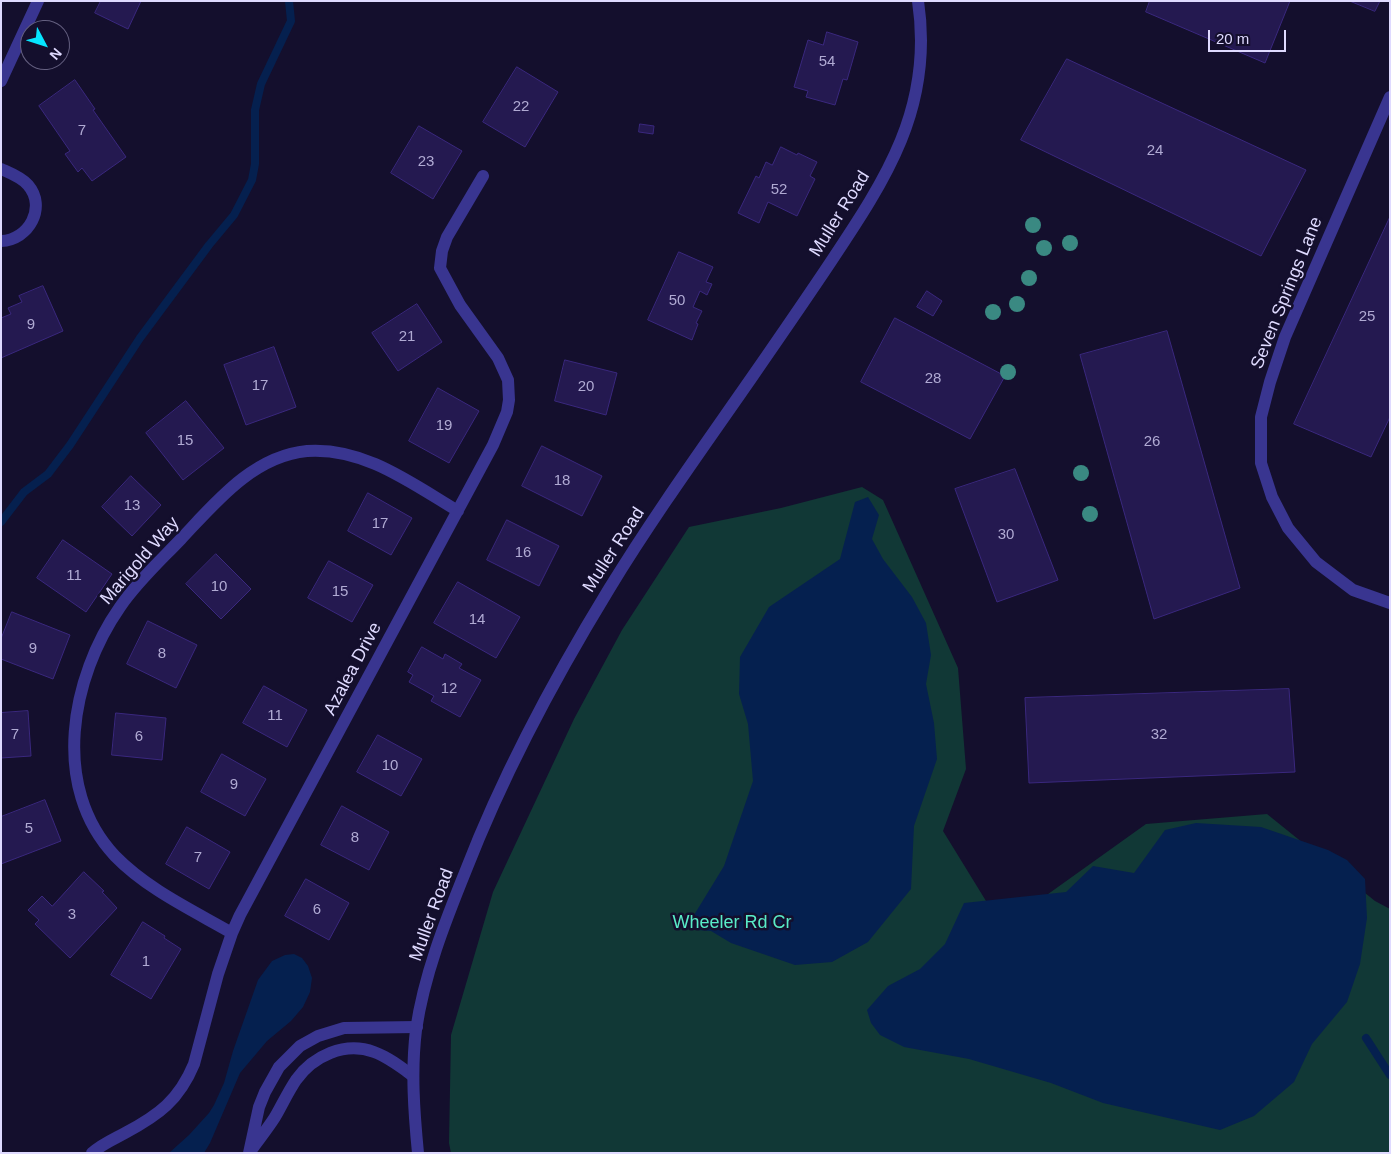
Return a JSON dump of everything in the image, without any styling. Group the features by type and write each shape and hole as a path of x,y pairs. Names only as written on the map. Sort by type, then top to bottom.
{"street":[{"path":"1,81 38,1"},
{"name":"Muller Road","path":"418,1153 413,1076 417,1027 434,957 477,841 518,753 558,675 609,589 654,519 856,225 897,152 918,86 922,54 918,1"},
{"name":"Seven Springs Lane","path":"1390,97 1285,337 1261,417 1261,463 1269,488 1288,528 1316,562 1353,590 1390,603"},
{"path":"1,169 19,177 28,186 34,197 36,210 32,222 26,231 17,238 1,241"},
{"name":"Azalea Drive","path":"92,1153 158,1113 170,1103 183,1086 194,1064 218,974 232,932 458,511 496,439 507,412 509,400 508,380 498,358 460,305 440,268 446,237 483,176"},
{"name":"Marigold Way","path":"232,932 138,877 109,849 88,815 77,782 74,761 75,720 86,676 105,632 131,593 221,498 254,470 286,456 307,452 330,451 367,459 458,511"},
{"path":"249,1153 259,1107 265,1092 279,1067 300,1046 318,1036 344,1028 417,1027"},
{"path":"249,1153 274,1117 297,1078 313,1063 332,1052 350,1048 367,1050 389,1059 413,1076"}],"green space":[{"name":"Wheeler Rd Cr","path":"862,487 883,500 958,668 966,769 943,831 1002,927 1146,824 1267,814 1375,901 1390,909 1390,1153 451,1153 449,1143 451,1035 493,892 574,719 622,630 689,527 781,508"}],"water":[{"path":"868,497 879,515 872,539 883,559 912,597 926,623 931,655 926,684 934,723 937,759 914,826 911,889 868,942 832,962 795,965 731,943 711,931 697,930 691,920 724,866 753,781 748,724 739,694 740,657 769,607 840,559 855,502"},
{"path":"1196,823 1261,827 1328,850 1347,860 1365,879 1367,918 1360,964 1347,1002 1312,1044 1294,1082 1254,1116 1220,1130 1103,1103 1051,1083 969,1059 904,1047 880,1035 871,1023 867,1010 888,986 920,969 945,944 964,903 1066,892 1093,866 1134,873 1165,830"},
{"path":"294,954 302,958 308,966 312,978 310,992 303,1007 291,1021 267,1041 240,1073 204,1153 169,1153 189,1135 214,1105 224,1083 258,980 272,961 285,955"}],"building":[{"path":"101,1 141,1 128,29 95,13"},
{"path":"1150,1 1290,1 1265,63 1146,12"},
{"path":"1350,1 1380,1 1375,11"},
{"path":"827,32 858,42 847,80 843,79 835,105 806,97 808,91 794,87 808,40 823,45"},
{"path":"1067,59 1306,170 1261,256 1021,140"},
{"path":"517,67 558,92 525,147 483,122"},
{"path":"75,80 95,109 93,110 126,157 92,181 82,168 78,172 65,154 70,151 39,106"},
{"path":"640,124 654,126 653,134 639,132"},
{"path":"419,126 462,151 433,199 391,173"},
{"path":"781,147 817,162 810,176 815,179 797,216 768,202 759,223 738,213 756,176 759,178 766,162 772,165"},
{"path":"1390,217 1390,417 1371,457 1294,424"},
{"path":"679,252 713,267 706,282 712,284 707,295 700,291 693,307 702,311 696,323 698,324 692,340 648,320"},
{"path":"43,286 63,331 1,358 1,318 11,314 8,308 22,302 19,296"},
{"path":"927,291 942,301 933,316 917,307"},
{"path":"417,304 442,342 398,371 372,333"},
{"path":"895,318 1005,376 970,439 861,382"},
{"path":"1167,331 1240,588 1154,619 1080,355"},
{"path":"274,347 296,407 246,425 224,365"},
{"path":"565,360 617,373 606,415 555,401"},
{"path":"438,388 479,411 449,463 409,441"},
{"path":"186,401 224,448 183,480 146,433"},
{"path":"542,446 602,476 582,516 522,486"},
{"path":"1015,469 1058,580 997,602 955,489"},
{"path":"131,476 161,505 132,536 102,507"},
{"path":"368,493 412,518 391,555 348,531"},
{"path":"507,520 559,546 539,586 487,560"},
{"path":"63,540 112,574 86,612 37,578"},
{"path":"216,554 251,589 221,619 186,584"},
{"path":"329,561 373,585 352,622 308,598"},
{"path":"458,582 520,617 496,658 434,623"},
{"path":"12,612 70,635 53,679 1,659 1,639"},
{"path":"148,621 197,645 176,688 127,664"},
{"path":"422,647 443,659 445,654 462,664 459,668 481,680 460,717 431,701 434,696 409,682 413,675 408,672"},
{"path":"264,686 307,710 287,747 243,723"},
{"path":"1289,689 1295,772 1029,783 1025,698"},
{"path":"28,711 31,756 1,758 1,713"},
{"path":"116,713 166,718 162,760 112,755"},
{"path":"378,735 422,759 401,796 357,772"},
{"path":"222,754 266,779 245,816 201,792"},
{"path":"45,800 61,841 1,864 1,817"},
{"path":"342,806 389,832 369,870 321,845"},
{"path":"187,827 230,852 209,889 166,864"},
{"path":"84,872 104,891 102,892 117,908 70,958 35,924 39,920 28,910 42,896 52,906"},
{"path":"306,879 349,903 329,940 285,916"},
{"path":"143,922 181,949 151,999 111,975"}],"waterway":[{"path":"1,522 24,492 48,474 70,445 140,338 209,245 234,215 252,180 255,164 255,110 261,84 291,21 289,1"},
{"path":"1366,1038 1390,1075"}]}
